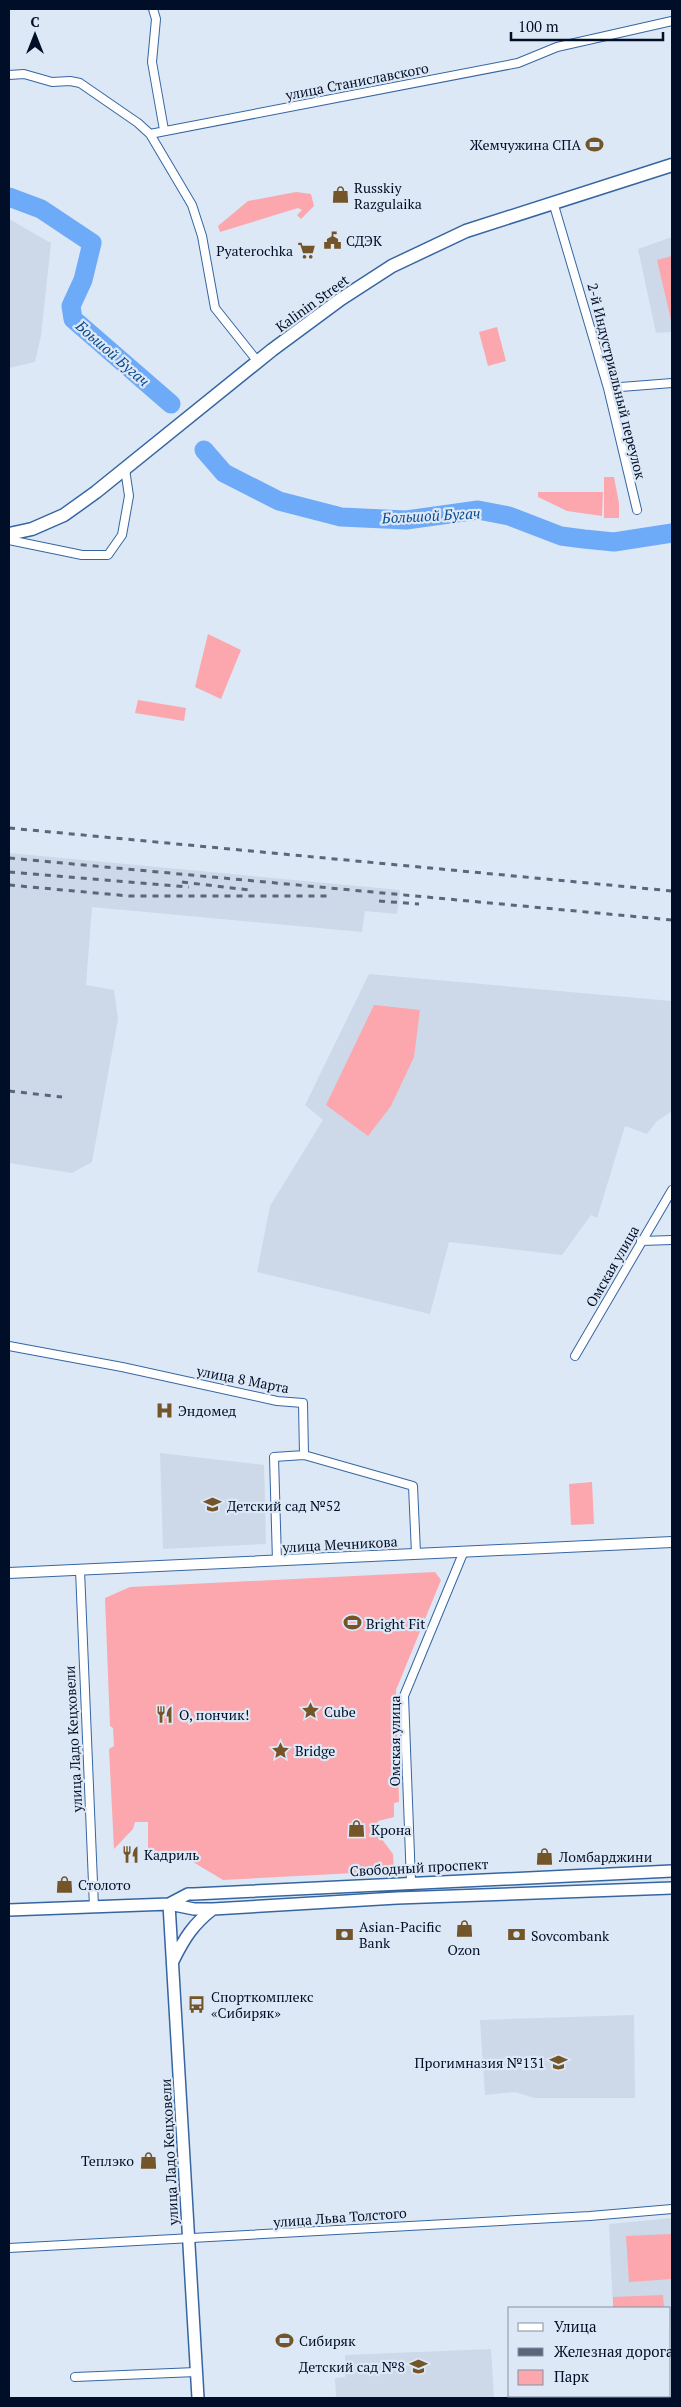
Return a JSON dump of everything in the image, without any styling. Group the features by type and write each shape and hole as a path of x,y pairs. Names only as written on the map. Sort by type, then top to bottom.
{"main road":[{"name":"Kalinin Street","path":"9,534 32,529 64,515 125,469 258,362 341,299 392,266 466,231 672,165"},
{"name":"Свободный проспект","path":"169,1904 188,1894 672,1870"},
{"path":"411,1882 411,1898"},
{"name":"Свободный проспект","path":"9,1910 169,1904 194,1909 213,1909 411,1898 672,1888"},
{"name":"улица Ладо Кецховели","path":"169,1904 198,2398"},
{"path":"173,1962 186,1934 198,1920 213,1909"}],"street":[{"path":"153,9 156,19 152,62 164,130"},
{"name":"улица Станиславского","path":"150,134 518,63 557,47 672,21"},
{"path":"9,75 24,74 52,82 70,81 80,83 138,123 150,134 192,205 202,236 215,308 258,362"},
{"name":"2-й Индустриальный переулок","path":"553,202 608,388 637,510"},
{"path":"608,388 672,383"},
{"path":"9,540 82,555 108,555 122,535 129,496 125,469"},
{"name":"Омская улица","path":"574,1356 672,1190"},
{"path":"641,1241 672,1240"},
{"name":"улица 8 Марта","path":"9,1346 122,1366 277,1401 303,1403 304,1455"},
{"path":"277,1561 274,1457 304,1455 413,1486 416,1553"},
{"name":"улица Мечникова","path":"9,1573 672,1542"},
{"name":"Омская улица","path":"411,1882 404,1696 464,1551"},
{"name":"улица Ладо Кецховели","path":"80,1570 94,1907"},
{"name":"улица Льва Толстого","path":"9,2248 590,2216 672,2209"},
{"path":"75,2377 196,2372"}],"shaded area":[{"path":"9,219 51,243 41,336 35,362 9,368"},
{"path":"672,237 672,332 656,333 638,249"},
{"path":"9,853 400,890 397,914 365,911 362,932 92,907 86,985 114,990 118,1019 92,1162 72,1173 9,1163"},
{"path":"369,974 672,1001 672,1111 657,1121 647,1134 625,1126 597,1218 591,1215 562,1255 449,1242 430,1314 257,1272 270,1206 323,1120 305,1105"},
{"name":"Детский сад №52","path":"160,1453 264,1465 266,1544 163,1549"},
{"name":"Прогимназия №131","path":"634,2015 635,2098 534,2098 515,2092 485,2095 480,2020"},
{"path":"672,2218 672,2398 671,2307 613,2307 609,2224"},
{"name":"Детский сад №8","path":"491,2349 494,2398 336,2398 335,2378 345,2377 345,2355"}],"green space":[{"path":"296,192 311,194 314,206 301,219 297,215 302,210 298,208 220,232 218,226 248,201"},
{"path":"672,256 672,320 671,320 657,260"},
{"path":"497,327 506,361 488,366 479,332"},
{"path":"604,477 614,477 619,503 619,518 604,518"},
{"path":"538,492 603,492 602,516 567,511 538,497"},
{"path":"208,634 241,650 221,699 195,687"},
{"path":"138,700 186,708 184,721 135,713"},
{"path":"374,1005 420,1010 414,1057 391,1106 368,1136 326,1105"},
{"path":"592,1482 594,1524 571,1525 569,1484"},
{"path":"435,1572 441,1580 396,1690 399,1802 394,1803 394,1817 378,1821 375,1830 393,1854 394,1871 223,1880 188,1859 148,1859 148,1822 135,1822 133,1829 114,1849 109,1749 114,1746 113,1728 110,1726 105,1598 130,1587"},
{"path":"672,2234 672,2279 629,2282 626,2236"},
{"path":"663,2295 664,2307 613,2307 613,2297"},
{"path":"566,2397 620,2397 620,2398"}],"waterway":[{"name":"Боьшой Бугач","path":"9,197 41,209 92,243 83,280 71,306 73,319 171,404"},
{"name":"Большой Бугач","path":"204,450 224,473 279,501 341,517 406,520 478,510 509,516 561,536 584,539 614,542 672,533"}],"railway":[{"path":"9,828 672,891"},
{"path":"9,858 672,920"},
{"path":"9,872 189,887"},
{"path":"182,882 249,890"},
{"path":"9,885 129,896 330,896"},
{"path":"379,901 419,904"},
{"path":"9,1091 62,1097"}],"place":[{"name":"Жемчужина СПА","path":"595,144"},
{"name":"Russkiy Razgulaika","path":"340,195"},
{"name":"СДЭК","path":"332,240"},
{"name":"Pyaterochka","path":"307,250"},
{"name":"Эндомед","path":"164,1410"},
{"name":"Детский сад №52","path":"213,1505"},
{"name":"Bright Fit","path":"352,1623"},
{"name":"Cube","path":"310,1711"},
{"name":"О, пончик!","path":"165,1714"},
{"name":"Bridge","path":"281,1750"},
{"name":"Крона","path":"357,1829"},
{"name":"Кадриль","path":"130,1854"},
{"name":"Ломбарджини","path":"545,1856"},
{"name":"Столото","path":"64,1884"},
{"name":"Ozon","path":"464,1929"},
{"name":"Asian-Pacific Bank","path":"345,1934"},
{"name":"Sovcombank","path":"517,1935"},
{"name":"Спорткомплекс «Сибиряк»","path":"197,2004"},
{"name":"Прогимназия №131","path":"559,2062"},
{"name":"Теплэко","path":"148,2160"},
{"name":"Сибиряк","path":"285,2340"},
{"name":"Детский сад №8","path":"419,2366"}]}
